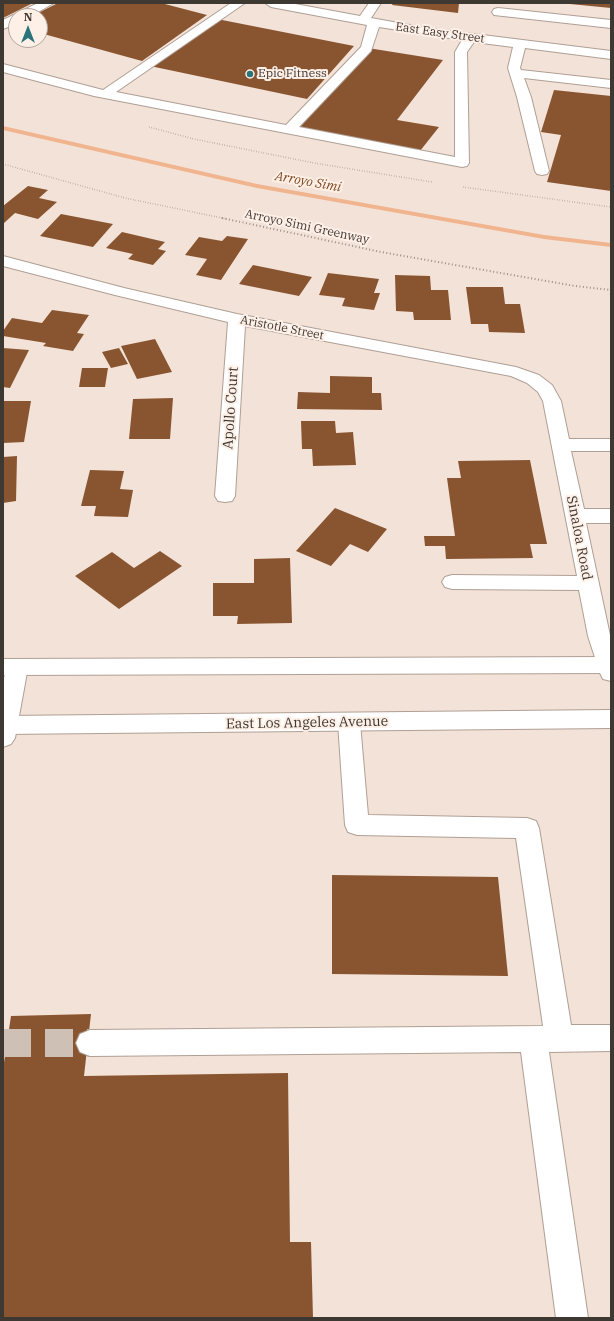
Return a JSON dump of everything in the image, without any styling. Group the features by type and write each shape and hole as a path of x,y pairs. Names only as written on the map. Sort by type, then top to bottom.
{"street":[{"path":"38,8 48,3"},
{"path":"105,94 239,3"},
{"name":"East Easy Street","path":"271,3 368,22 470,38 496,22 520,44 611,55"},
{"path":"289,130 367,48 368,22 375,3"},
{"path":"496,22 611,24"},
{"path":"3,68 105,94 462,163 461,52 470,38"},
{"path":"520,44 514,68 542,172"},
{"path":"516,73 611,84"},
{"name":"Aristotle Street","path":"5,264 237,319 516,372 533,378 546,389 552,401"},
{"name":"Apollo Court","path":"225,496 237,319"},
{"name":"Sinaloa Road","path":"552,401 599,636 610,668"},
{"path":"560,445 611,445"},
{"path":"575,516 611,516"},
{"path":"452,582 589,582"},
{"path":"4,729 10,667 610,668"},
{"name":"East Los Angeles Avenue","path":"4,729 611,719"},
{"path":"349,723 357,825 527,828 572,1318"},
{"path":"90,1043 611,1038"}],"path":[{"name":"Arroyo Simi Greenway","path":"3,164 125,198 381,252 575,286 611,290"}],"building":[{"path":"3,3 33,3 23,8 8,8 8,16 3,18"},
{"path":"58,3 161,3 207,15 142,61 48,35 48,8"},
{"path":"393,3 459,3 458,13 392,5"},
{"path":"611,3 611,8 570,4"},
{"path":"217,19 354,46 307,99 150,66"},
{"path":"368,48 443,60 397,120 439,127 420,151 293,127"},
{"path":"554,90 611,96 611,191 547,182 561,135 541,132"},
{"path":"28,186 48,190 39,198 57,202 38,219 15,213 3,224 3,206"},
{"path":"61,214 113,224 93,247 40,236"},
{"path":"122,232 165,242 158,249 166,251 153,265 128,259 133,254 106,248"},
{"path":"227,236 248,239 221,280 196,275 207,259 185,255 199,237 222,241"},
{"path":"253,265 312,277 299,296 239,284"},
{"path":"328,273 379,279 374,293 380,293 374,310 342,306 345,298 319,295"},
{"path":"395,275 430,276 431,290 448,290 451,320 414,320 413,312 396,311"},
{"path":"466,287 503,287 505,304 520,304 525,333 489,332 488,324 471,324"},
{"path":"52,310 89,315 77,333 84,334 73,351 43,346 46,343 3,336 3,331 12,318 42,323"},
{"path":"155,339 172,372 137,379 121,346"},
{"path":"3,348 29,350 10,388 3,387"},
{"path":"119,348 128,364 111,368 102,352"},
{"path":"82,368 108,368 105,387 79,387"},
{"path":"330,376 372,377 372,393 381,393 382,410 297,409 298,392 330,393"},
{"path":"173,398 170,439 129,439 133,399"},
{"path":"3,401 31,401 24,442 3,443"},
{"path":"301,421 335,421 336,433 353,432 356,465 313,466 312,449 302,449"},
{"path":"17,456 16,501 3,503 3,457"},
{"path":"530,460 547,544 530,544 533,558 446,559 445,546 425,546 424,536 455,536 447,478 461,478 458,461"},
{"path":"90,470 124,471 120,489 133,490 128,517 94,516 96,506 81,506"},
{"path":"335,508 387,529 368,552 350,544 331,566 296,551"},
{"path":"160,551 182,566 119,609 75,576 112,552 134,568"},
{"path":"290,558 292,623 237,624 238,616 213,616 213,583 254,583 254,559"},
{"path":"332,875 498,877 508,976 332,974"},
{"path":"91,1014 84,1076 288,1073 290,1242 311,1242 313,1318 3,1318 3,1069 11,1016"}],"waterway":[{"name":"Arroyo Simi","path":"3,128 257,186 544,237 611,245"}],"tunnel":[{"path":"3,1043 90,1043"}],"place":[{"name":"Epic Fitness","path":"250,74"}]}
